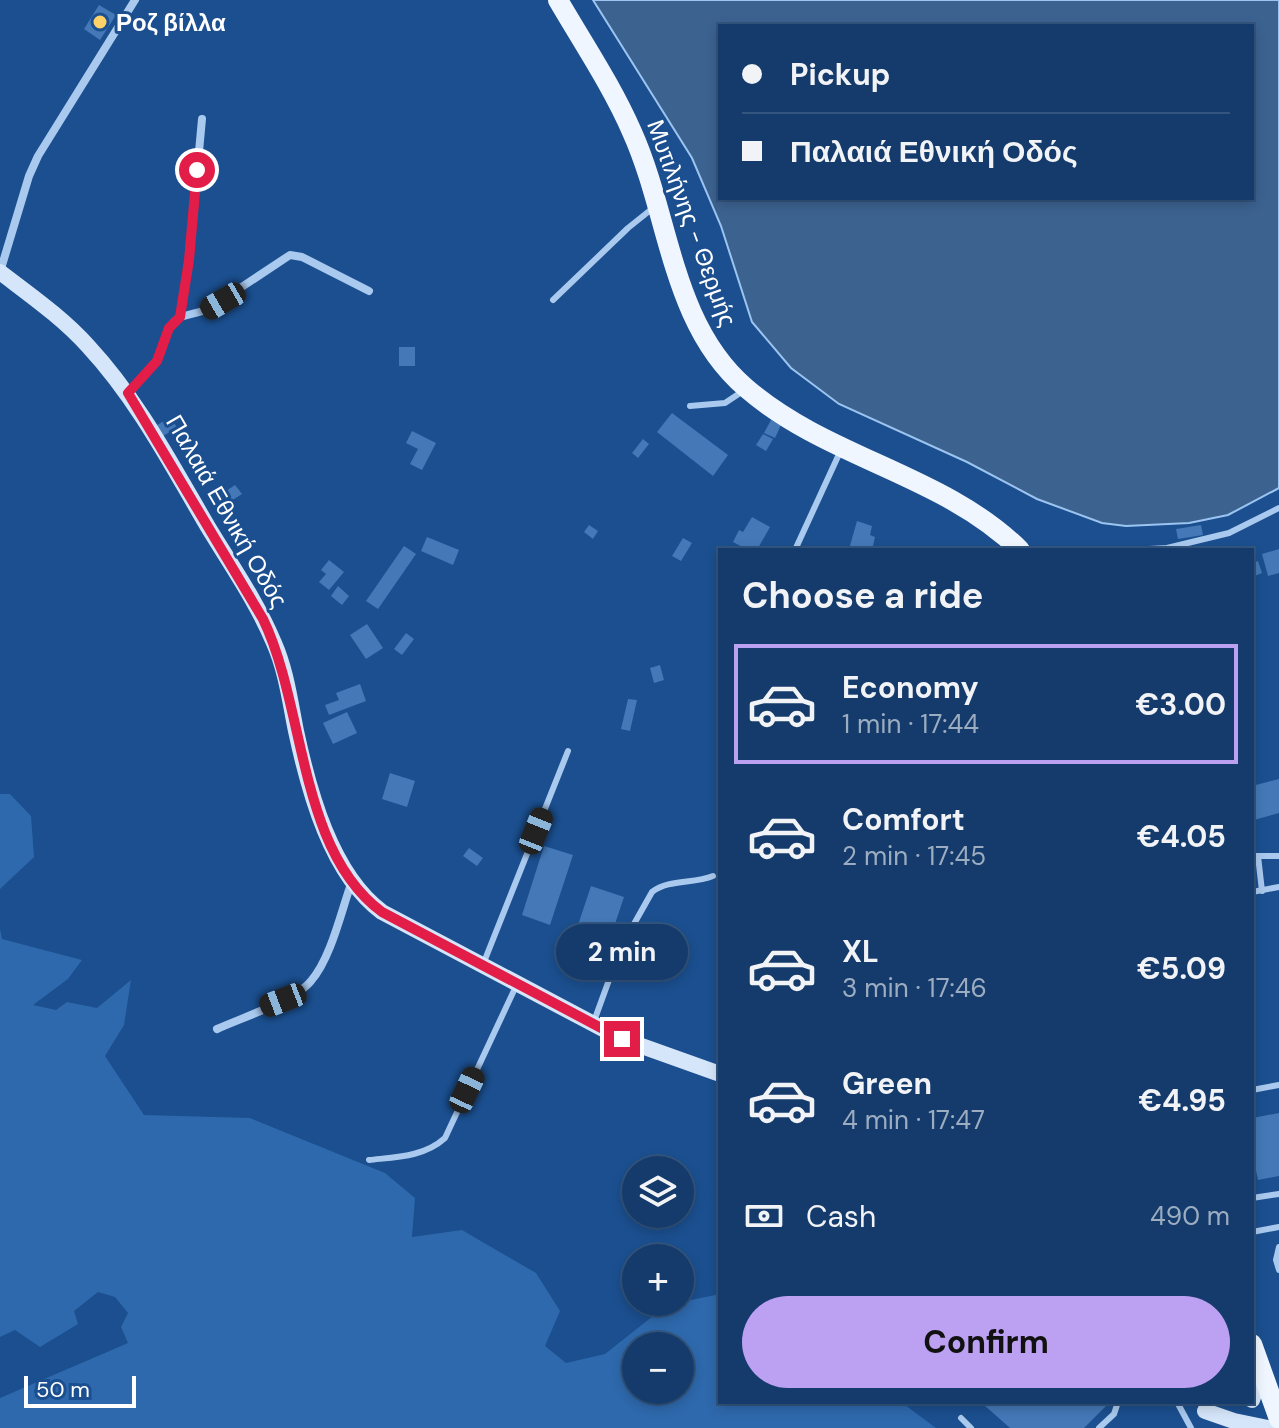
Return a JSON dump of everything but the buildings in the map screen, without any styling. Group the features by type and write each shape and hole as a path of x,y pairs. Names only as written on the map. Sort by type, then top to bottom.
{"main road":[{"name":"Μυτιλήνης - Θερμής","path":"558,0 632,132 689,306 710,348 746,388 812,434 949,498 987,521 1018,548"},
{"name":"Παλαιά Εθνική Οδός","path":"0,272 87,344 128,393 263,619 275,644 298,742 323,827 351,884 365,900 382,912 593,1024 633,1043 718,1073"},
{"path":"1254,1350 1279,1419"},
{"path":"1254,1393 1259,1364"},
{"path":"1222,1423 1248,1404"},
{"path":"1200,1407 1222,1423 1268,1428"}],"street":[{"path":"0,272 38,156 135,0"},
{"path":"180,317 189,260 202,119"},
{"path":"128,393 157,361 169,328 180,317 207,310 290,255 302,257 369,291"},
{"path":"217,1029 295,994 310,983 327,952 351,884"}],"lane":[{"path":"553,300 628,228 656,206"},
{"path":"690,406 725,403 746,388"},
{"path":"796,548 842,449"},
{"path":"1167,548 1229,533 1279,508"},
{"path":"482,965 568,751"},
{"path":"1262,891 1255,856 1279,856"},
{"path":"593,1024 621,947 652,892 659,886 700,881 713,876"},
{"path":"1254,892 1279,887"},
{"path":"369,1160 420,1153 434,1148 445,1138 517,984"},
{"path":"1254,1090 1279,1085"},
{"path":"1254,1198 1279,1194"},
{"path":"1254,1232 1279,1227"},
{"path":"1279,1247 1276,1260 1279,1270"},
{"path":"1099,1428 1114,1414 1117,1404"},
{"path":"1178,1404 1191,1428"},
{"path":"961,1418 971,1428"}],"shaded area":[{"path":"593,0 1279,0 1279,488 1228,515 1189,523 1126,526 1102,523 1037,499 967,462 839,404 791,368 752,322 721,226 692,158"},
{"path":"0,794 10,794 31,816 34,857 0,889"},
{"path":"0,929 2,939 82,960 68,979 33,1005 56,1010 67,1002 97,1008 131,980 124,1025 105,1056 144,1115 250,1118 385,1173 415,1198 412,1237 462,1230 536,1273 560,1311 545,1346 566,1363 605,1354 622,1341 622,1404 694,1404 694,1332 633,1332 653,1316 694,1316 694,1299 718,1294 718,1404 904,1404 936,1428 0,1428 0,1398 128,1343 121,1327 128,1313 115,1297 98,1292 74,1311 78,1324 40,1347 15,1330 0,1337"}],"place":[{"name":"Ροζ βίλλα","path":"100,22"}],"route":[{"path":"197,170 180,317 169,328 157,361 128,393 275,644 298,742 323,827 339,862 351,884 365,900 382,912 622,1039"}]}
